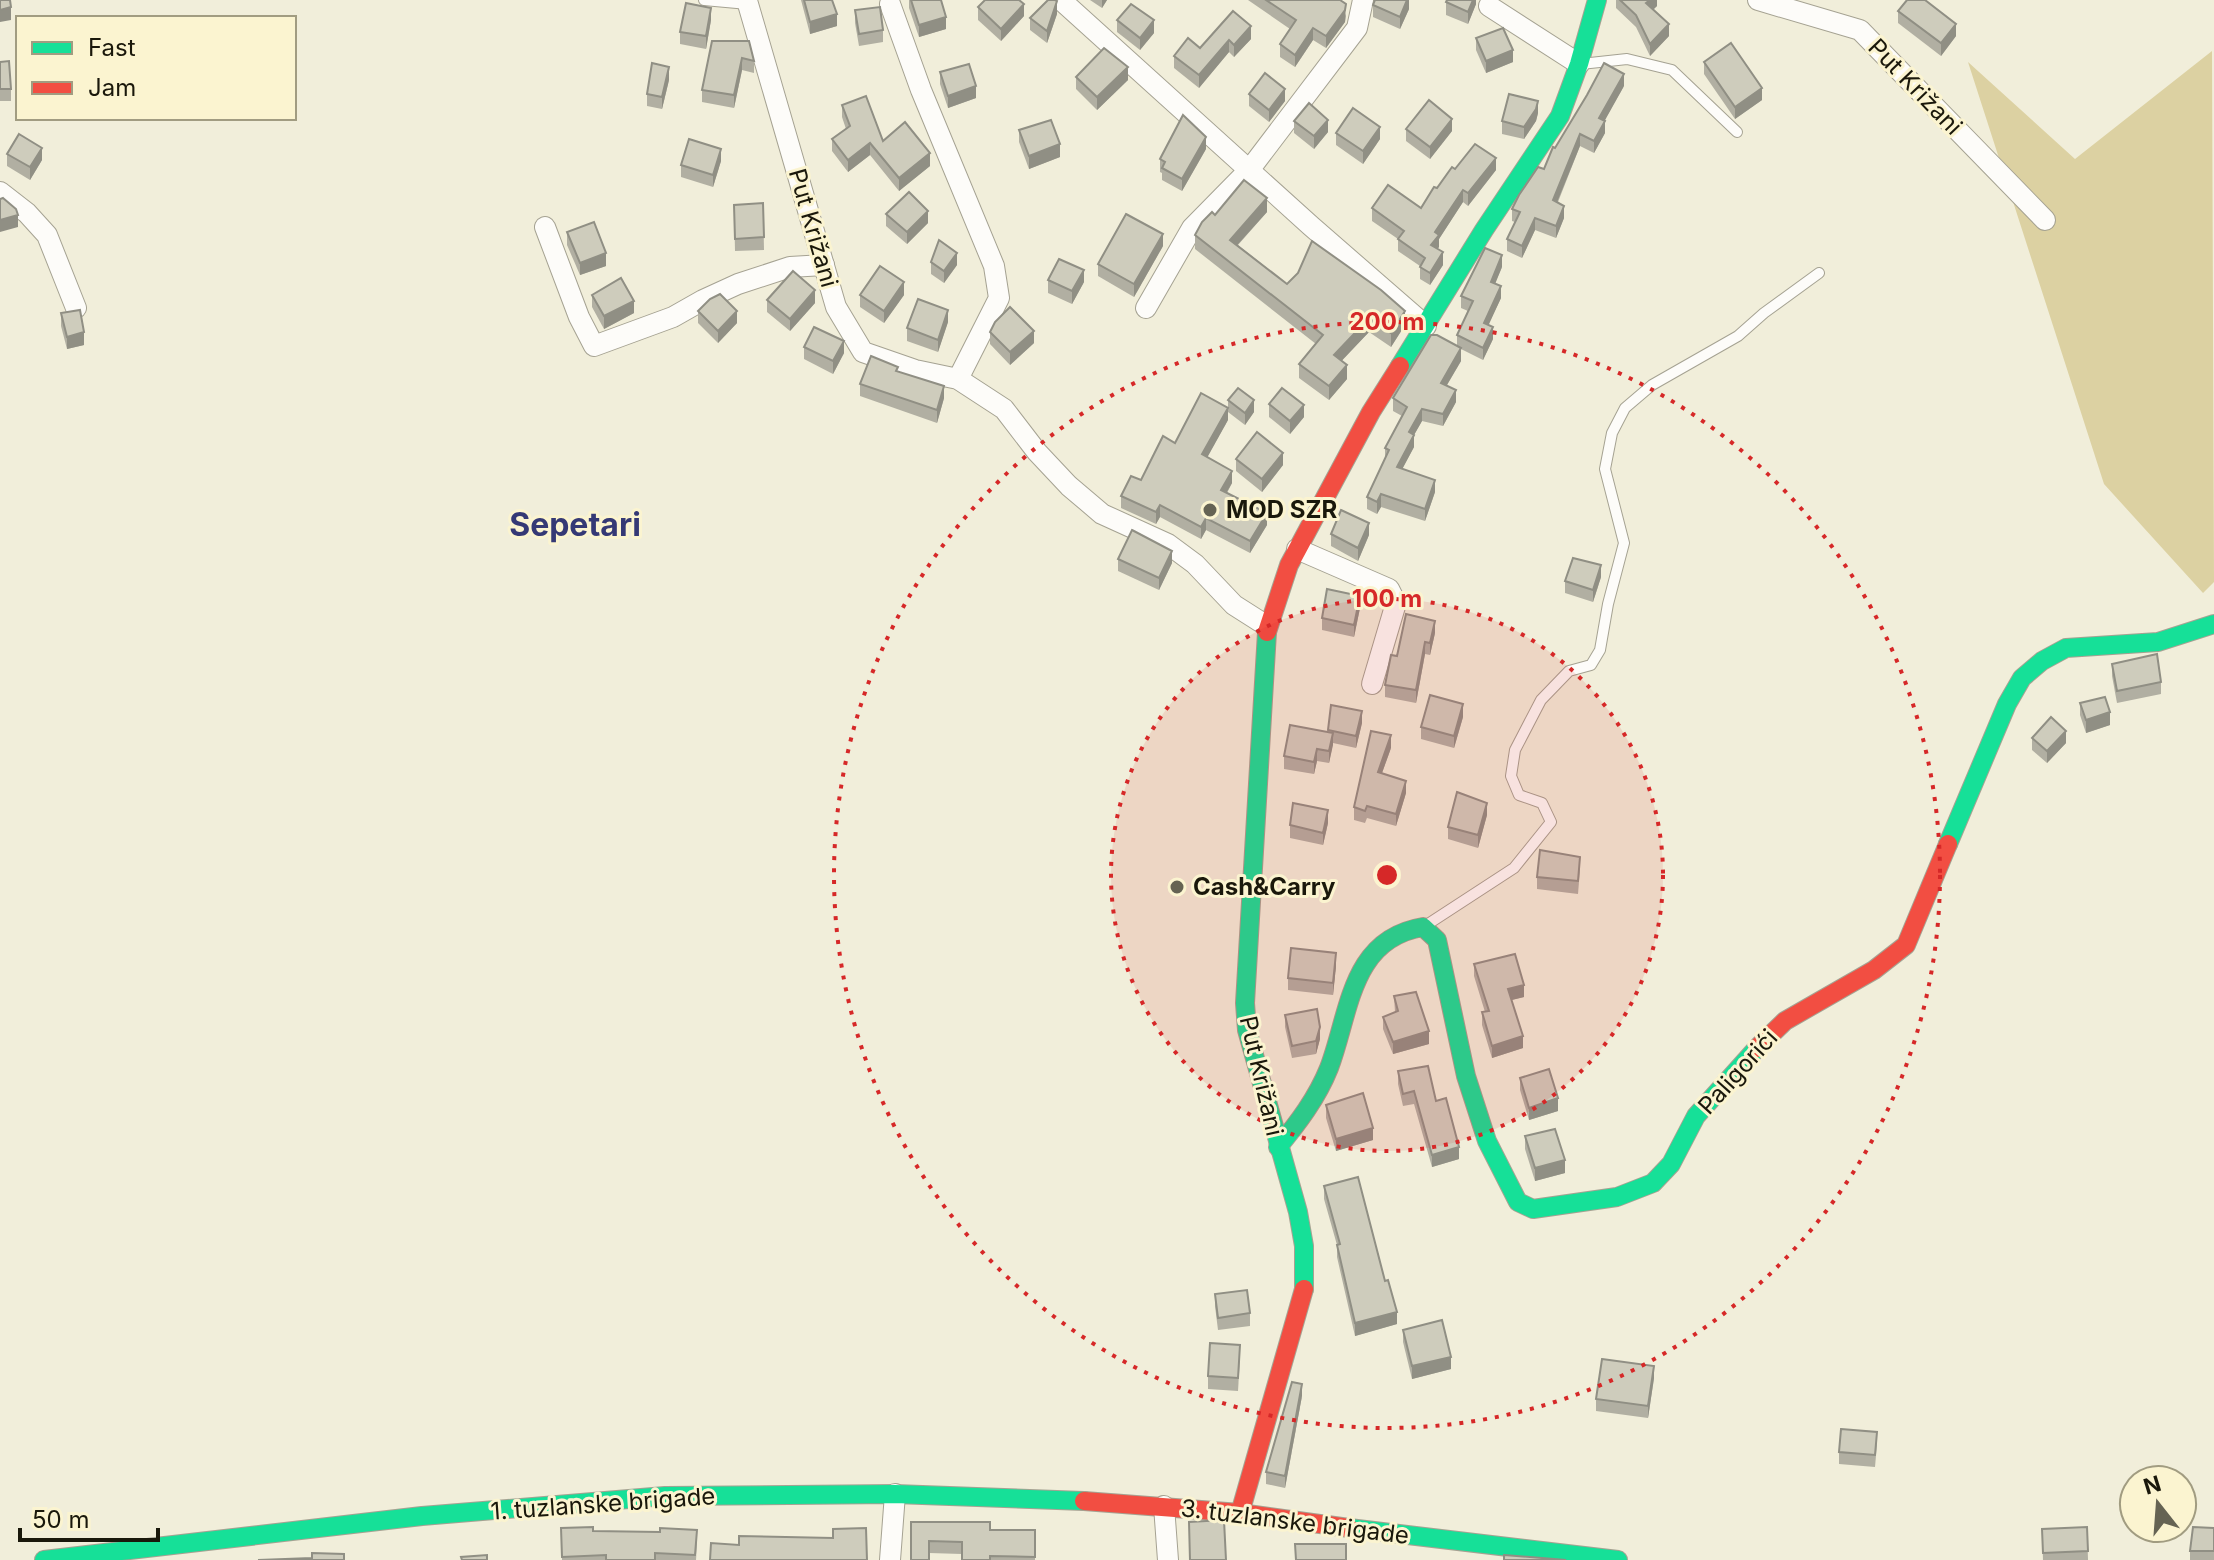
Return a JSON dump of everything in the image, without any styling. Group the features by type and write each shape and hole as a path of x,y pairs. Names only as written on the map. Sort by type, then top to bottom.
{"street":[{"path":"1061,0 1426,326"},
{"path":"1146,308 1192,228 1250,169 1357,28 1363,0"},
{"name":"Put Križani","path":"1240,1513 1304,1294 1304,1246 1298,1212 1247,1030 1245,1003 1267,626 1297,549 1371,412 1484,230 1560,116 1597,0"},
{"name":"Put Križani","path":"1758,0 1860,30 2045,220"},
{"name":"Put Križani","path":"748,4 836,307 863,352 915,370 958,379 1004,409 1037,452 1069,486 1102,514 1168,544 1195,564 1234,605 1267,626"},
{"path":"890,4 921,90 994,266 999,298 958,379"},
{"path":"1489,6 1579,64"},
{"path":"0,192 27,213 47,235 76,308"},
{"path":"545,227 579,317 594,346 673,317 738,284 790,267 824,265"},
{"path":"1297,549 1389,589 1396,603 1372,684"},
{"name":"Paligorići","path":"1423,927 1437,940 1472,1095 1488,1144 1518,1202 1533,1209 1617,1197 1653,1183 1671,1164 1696,1116 1762,1042 1785,1021 1874,970 1906,945 1983,759 2022,678 2042,661 2066,648 2158,642 2214,624"},
{"path":"1278,1147 1303,1117 1327,1072 1343,1028 1355,979 1377,951 1395,937 1410,928 1423,927"},
{"path":"890,1560 895,1494"},
{"name":"1. tuzlanske brigade","path":"44,1560 422,1516 665,1496 895,1494 1040,1498 1164,1506"},
{"path":"1164,1506 1168,1560"},
{"name":"3. tuzlanske brigade","path":"1164,1506 1618,1560"}],"lane":[{"path":"704,0 748,4"},
{"path":"1579,64 1627,59 1672,70 1737,132"},
{"path":"1423,927 1514,868 1551,822 1542,803 1519,795 1511,776 1515,750 1541,700 1569,671 1591,665 1600,650 1624,543 1605,469 1612,433 1625,408 1652,385 1738,336 1819,273"}],"shaded area":[{"path":"2212,51 2214,582 2203,593 2104,484 1968,62 2075,159"}],"building":[{"path":"0,0 10,0 11,7 0,10"},
{"path":"804,0 832,0 837,14 810,22"},
{"path":"911,0 941,0 946,17 919,25"},
{"path":"985,0 1019,0 1024,4 1001,29 978,7"},
{"path":"1048,0 1057,1 1047,31 1030,18"},
{"path":"1266,0 1340,0 1346,4 1326,36 1313,28 1295,55 1280,44 1296,20"},
{"path":"1375,0 1407,0 1400,17 1373,5"},
{"path":"1447,0 1473,0 1468,12"},
{"path":"1620,0 1650,0 1646,3 1669,24 1650,44 1636,15"},
{"path":"1907,0 1925,0 1956,24 1941,43 1898,11"},
{"path":"686,3 711,8 706,36 680,32"},
{"path":"1131,4 1154,20 1140,38 1117,20"},
{"path":"880,7 883,30 859,34 855,10"},
{"path":"1233,11 1251,26 1234,45 1229,40 1199,75 1174,56 1188,38 1200,48"},
{"path":"1503,28 1513,50 1486,61 1476,38"},
{"path":"712,41 749,41 754,61 742,58 734,95 702,90"},
{"path":"1731,43 1762,88 1735,107 1704,62"},
{"path":"1104,48 1128,67 1097,97 1076,77"},
{"path":"9,61 11,89 0,89 0,62"},
{"path":"652,63 669,67 662,97 647,94"},
{"path":"1604,63 1624,74 1599,118 1605,121 1594,141 1580,134 1553,200 1564,206 1556,226 1535,218 1522,246 1507,239 1520,212 1512,209 1519,195 1538,167 1544,169 1553,147"},
{"path":"969,64 976,86 948,96 940,72"},
{"path":"1265,73 1285,89 1269,110 1249,94"},
{"path":"1509,94 1538,101 1524,127 1502,121"},
{"path":"866,96 883,141 905,122 930,153 899,178 870,143 848,160 832,139 850,126 842,105"},
{"path":"1429,100 1452,119 1430,147 1406,129"},
{"path":"1309,103 1328,120 1314,136 1294,121"},
{"path":"1353,108 1380,127 1363,151 1336,133"},
{"path":"1183,115 1206,137 1182,179 1162,168 1165,162 1160,159"},
{"path":"1051,120 1060,144 1029,156 1019,130"},
{"path":"19,134 42,148 30,167 7,154"},
{"path":"689,139 721,149 713,175 681,165"},
{"path":"1475,144 1496,158 1468,193 1463,190 1435,232 1439,235 1431,245 1443,252 1430,273 1420,267 1425,258 1398,239 1404,231 1372,208 1388,185 1421,208 1434,187 1437,188"},
{"path":"1244,180 1267,198 1230,240 1287,284 1298,273 1312,241 1405,311 1391,333 1369,318 1334,355 1347,365 1329,386 1299,364 1323,335 1195,235 1202,222 1212,212 1215,215"},
{"path":"909,192 928,211 907,232 886,214"},
{"path":"3,198 16,209 18,215 0,220 0,199"},
{"path":"763,203 764,237 735,239 734,205"},
{"path":"1126,214 1163,234 1134,284 1098,264"},
{"path":"594,222 606,253 580,263 567,232"},
{"path":"939,240 957,253 944,271 931,262"},
{"path":"1485,248 1502,255 1491,282 1501,286 1484,323 1493,327 1483,348 1457,335 1473,301 1461,296"},
{"path":"1059,259 1084,270 1072,291 1048,280"},
{"path":"880,266 904,282 884,311 860,295"},
{"path":"793,271 815,290 790,319 767,300"},
{"path":"621,278 634,301 604,316 592,295"},
{"path":"720,294 737,311 718,331 698,311"},
{"path":"918,299 948,310 938,340 907,328"},
{"path":"1010,307 1034,331 1010,352 990,332"},
{"path":"80,310 84,332 67,337 61,313"},
{"path":"814,327 844,341 833,361 804,347"},
{"path":"1431,335 1461,348 1441,383 1456,390 1443,414 1422,409 1409,432 1414,435 1397,467 1435,480 1425,509 1381,494 1377,502 1367,497 1389,450 1385,448 1407,407 1393,398"},
{"path":"871,356 898,367 896,371 944,386 937,410 860,384"},
{"path":"1238,388 1254,400 1245,413 1228,400"},
{"path":"1282,388 1304,405 1290,421 1269,404"},
{"path":"1201,393 1228,408 1202,454 1232,471 1221,490 1267,513 1250,541 1206,518 1201,527 1160,505 1156,512 1121,496 1131,476 1141,480 1163,436 1175,443"},
{"path":"1257,432 1283,453 1262,479 1236,459"},
{"path":"1341,510 1369,523 1358,548 1331,534"},
{"path":"1132,530 1172,551 1159,578 1118,559"},
{"path":"1573,558 1601,565 1593,590 1565,581"},
{"path":"1327,589 1360,596 1354,625 1322,618"},
{"path":"1406,614 1435,621 1430,643 1425,642 1416,690 1385,685 1391,655 1397,656"},
{"path":"2157,654 2161,682 2117,691 2112,664"},
{"path":"1430,695 1463,704 1454,736 1421,727"},
{"path":"2105,697 2110,712 2086,720 2080,703"},
{"path":"1331,705 1362,711 1356,736 1328,730"},
{"path":"2051,717 2066,731 2047,751 2032,738"},
{"path":"1290,725 1333,733 1329,751 1317,749 1314,762 1284,756"},
{"path":"1371,731 1391,735 1378,772 1406,781 1396,814 1367,806 1365,811 1354,807"},
{"path":"1457,792 1487,803 1478,835 1448,827"},
{"path":"1293,803 1328,810 1323,833 1290,825"},
{"path":"1540,850 1580,857 1578,881 1537,877"},
{"path":"1291,948 1336,953 1333,983 1288,978"},
{"path":"1515,954 1524,985 1508,989 1523,1036 1492,1046 1482,1012 1489,1011 1474,964"},
{"path":"1416,992 1429,1031 1393,1042 1383,1017 1398,1011 1394,996"},
{"path":"1317,1009 1320,1027 1316,1041 1292,1046 1285,1015"},
{"path":"1428,1066 1436,1101 1446,1098 1459,1147 1432,1155 1414,1091 1403,1094 1398,1071"},
{"path":"1549,1069 1558,1098 1529,1108 1520,1078"},
{"path":"1363,1093 1373,1128 1336,1139 1326,1105"},
{"path":"1555,1129 1565,1160 1535,1168 1525,1136"},
{"path":"1358,1177 1385,1281 1388,1280 1397,1312 1355,1323 1337,1245 1340,1244 1324,1186"},
{"path":"1247,1290 1250,1313 1218,1318 1215,1294"},
{"path":"1442,1320 1451,1357 1412,1366 1403,1330"},
{"path":"1210,1343 1240,1345 1238,1378 1208,1376"},
{"path":"1602,1359 1654,1366 1648,1406 1596,1399"},
{"path":"1292,1382 1302,1384 1285,1476 1266,1472"},
{"path":"1841,1429 1877,1432 1875,1455 1839,1452"},
{"path":"1224,1520 1226,1560 1190,1560 1189,1522"},
{"path":"911,1522 990,1522 990,1530 1035,1530 1035,1557 990,1556 990,1560 962,1560 962,1542 929,1541 929,1560 911,1560"},
{"path":"593,1527 593,1531 697,1530 695,1555 655,1553 655,1560 606,1560 606,1555 562,1557 561,1528"},
{"path":"2087,1527 2088,1551 2043,1553 2042,1529"},
{"path":"2198,1527 2214,1528 2214,1551 2190,1551 2191,1544 2198,1544"},
{"path":"866,1528 867,1560 710,1560 711,1543 739,1545 739,1536 833,1538 833,1529"},
{"path":"1295,1544 1346,1544 1346,1560 1296,1560"},
{"path":"312,1553 344,1554 344,1560 258,1560 312,1558"},
{"path":"487,1555 487,1560 462,1560 461,1557"},
{"path":"1504,1555 1566,1560 1504,1560"}],"traffic: fast":[{"path":"1400,366 1484,230 1560,116 1597,0"},
{"path":"1948,844 2007,704 2022,678 2042,661 2066,648 2158,642 2214,624"},
{"path":"1267,632 1245,1003 1247,1030 1298,1212 1304,1246 1304,1289"},
{"path":"1278,1147 1319,1090 1356,981 1367,962 1380,946 1399,934 1423,927 1437,940 1466,1076 1487,1141 1518,1202 1533,1209 1617,1197 1653,1183 1671,1164 1696,1116 1757,1048"},
{"path":"44,1560 422,1516 665,1496 895,1494 1084,1501"},
{"path":"1349,1528 1618,1560"}],"traffic: jam":[{"path":"1267,632 1289,565 1371,412 1400,366"},
{"path":"1757,1048 1785,1021 1874,970 1906,945 1948,844"},
{"path":"1240,1513 1304,1289"},
{"path":"1084,1501 1240,1513 1349,1528"}],"place":[{"name":"MOD SZR","path":"1210,510"},
{"name":"Cash&Carry","path":"1177,887"}],"district":[{"name":"Sepetari","path":"575,525"}]}
